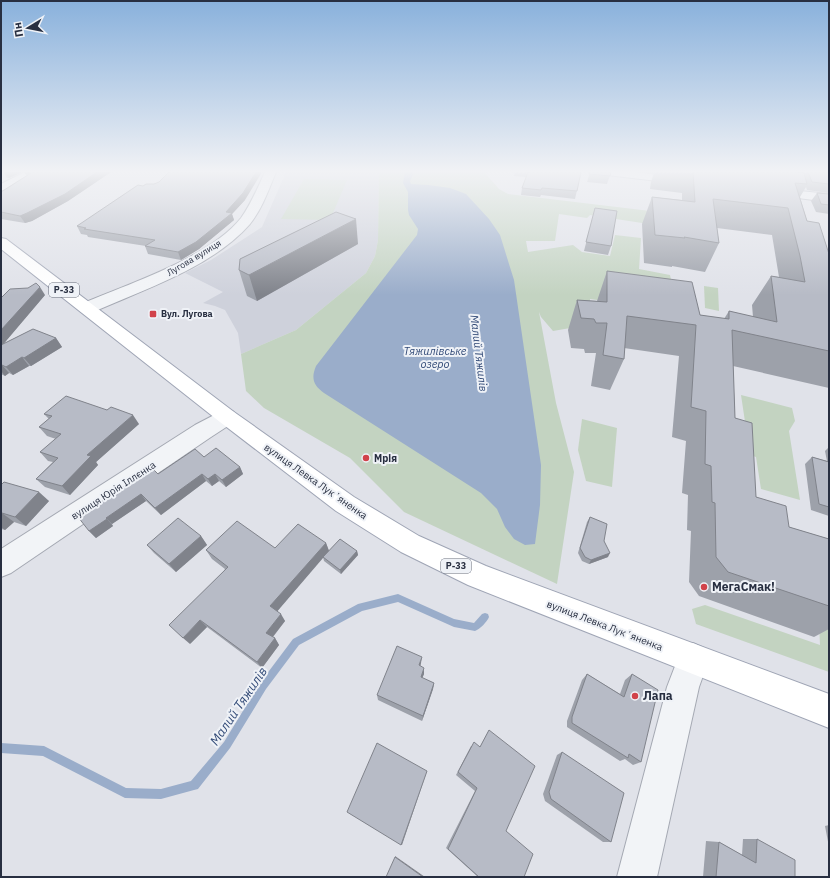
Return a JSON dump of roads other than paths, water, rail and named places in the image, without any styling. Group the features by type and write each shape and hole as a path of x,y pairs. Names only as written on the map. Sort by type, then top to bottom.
{"main road":[{"name":"вулиця Левка Лукʼяненка","path":"3,247 87,308 227,417 345,504 410,544 478,576 829,711"}],"street":[{"name":"Лугова вулиця","path":"87,308 178,270 217,247 245,221 250,213"},
{"name":"вулиця Юрія Іллєнка","path":"1,564 227,417"},
{"path":"637,877 683,687 693,659"}],"water":[{"name":"Тяжилівське озеро","path":"409,213 483,213 500,235 514,280 541,465 540,505 535,544 525,545 514,539 505,527 497,509 481,493 324,393 315,384 313,378 316,366 417,235 418,229"}],"waterway":[{"name":"Малий Тяжилів","path":"1,748 44,751 125,793 161,794 194,785 227,745 263,686 296,642 361,607 398,598 454,623 475,627 485,617"}],"place":[{"name":"Вул. Лугова","path":"153,314"},
{"name":"Мрія","path":"366,458"},
{"name":"МегаСмак!","path":"704,587"},
{"name":"Лапа","path":"635,696"}]}
